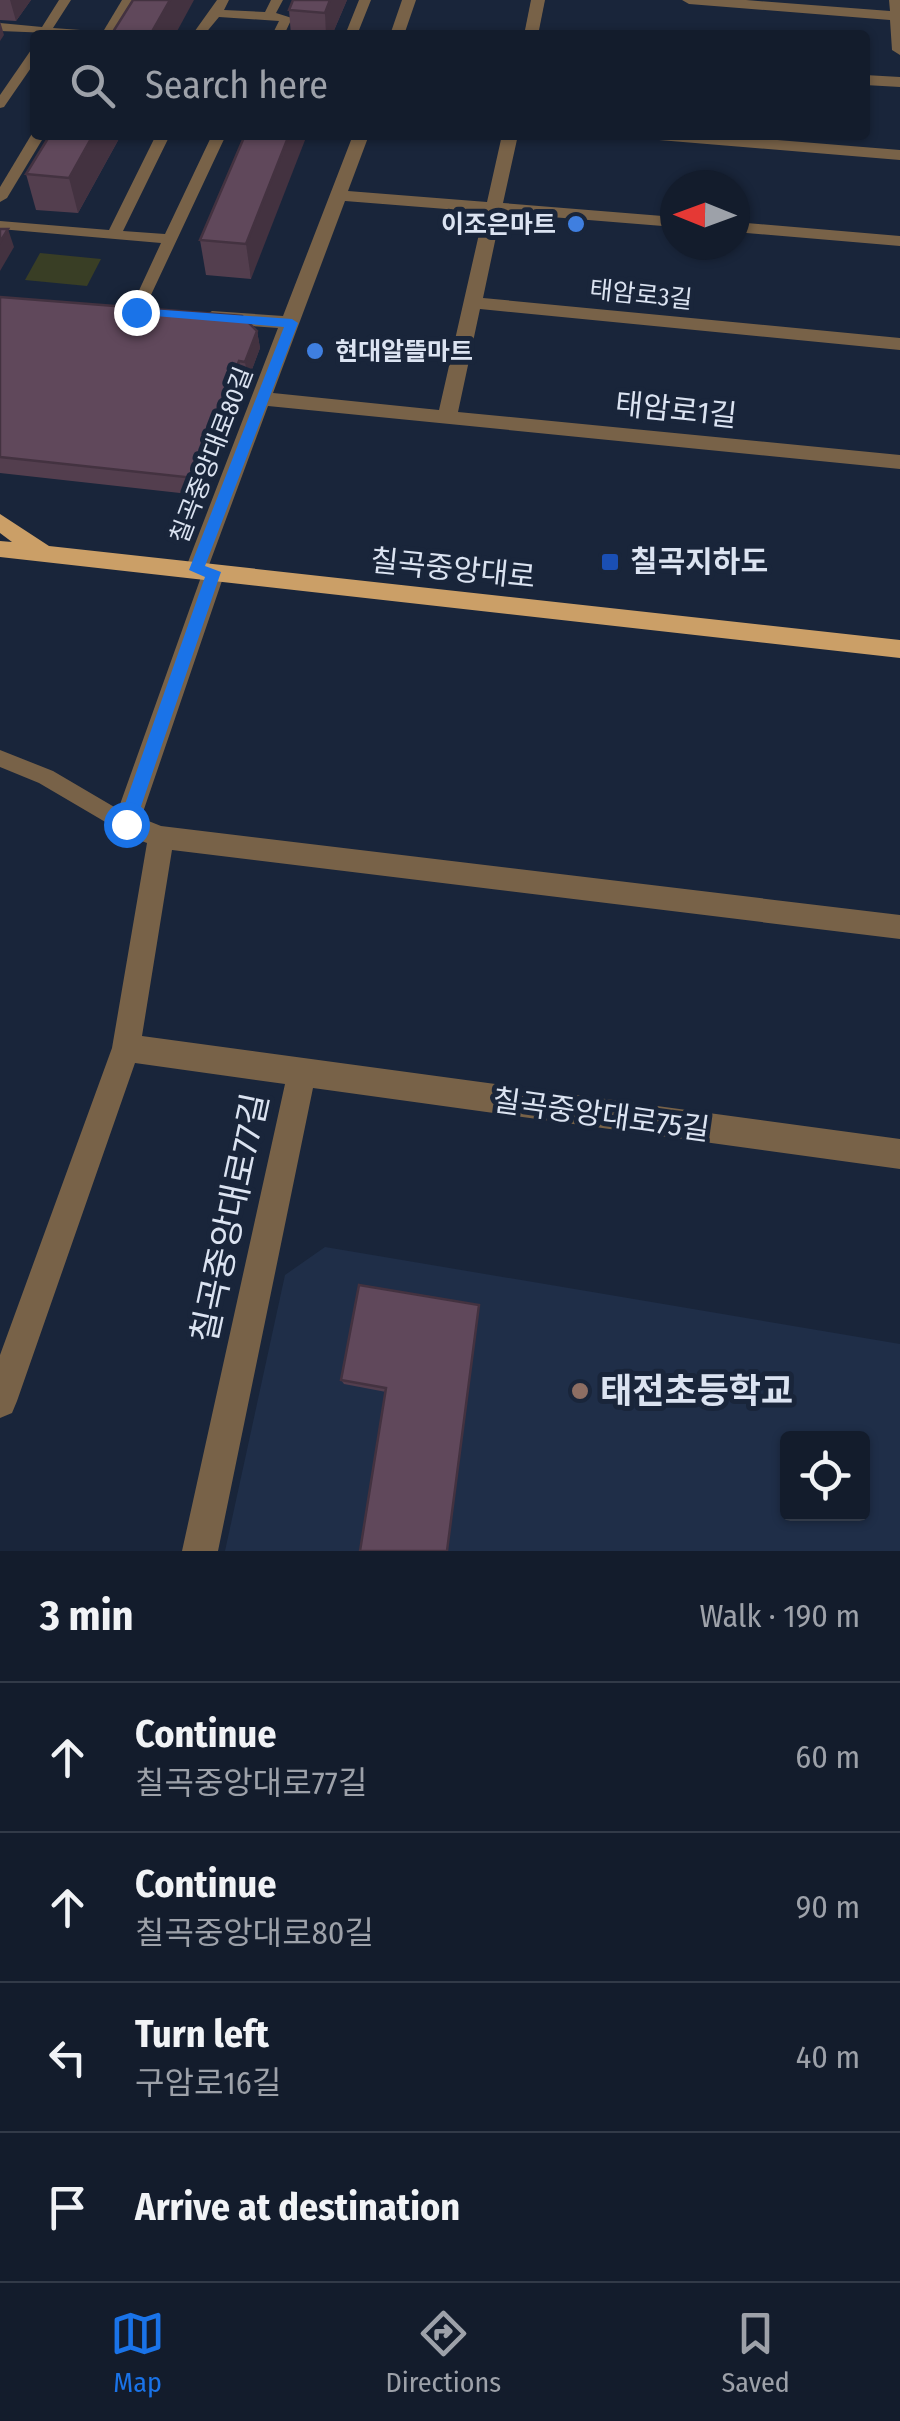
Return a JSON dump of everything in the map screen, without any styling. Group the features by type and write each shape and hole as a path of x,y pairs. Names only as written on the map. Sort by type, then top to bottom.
{"main road":[{"path":"0,522 45,555"},
{"name":"칠곡중앙대로","path":"0,549 900,649"},
{"path":"0,568 45,555"}],"street":[{"path":"399,30 410,0"},
{"path":"532,30 538,0"},
{"path":"689,0 897,10 900,50"},
{"path":"870,80 900,82"},
{"name":"칠곡중앙대로80길","path":"205,571 262,399 359,140"},
{"path":"446,417 509,140"},
{"path":"722,140 900,154"},
{"path":"340,195 660,221"},
{"path":"750,229 900,241"},
{"name":"태암로3길","path":"474,302 900,344"},
{"path":"194,316 292,323"},
{"name":"태암로1길","path":"262,399 900,462"},
{"path":"205,571 126,824 161,837 900,927"},
{"path":"0,1401 126,1048 161,837"},
{"name":"칠곡중앙대로77길","path":"126,1048 301,1075 200,1551"},
{"name":"칠곡중앙대로75길","path":"301,1075 900,1154"}],"lane":[{"path":"45,30 65,0"},
{"path":"110,30 128,0"},
{"path":"270,16 277,0"},
{"path":"353,30 365,0"},
{"path":"202,30 220,6 286,18 280,30"},
{"path":"0,28 30,30"},
{"path":"0,104 30,61"},
{"path":"0,198 35,140"},
{"path":"114,234 161,140"},
{"path":"136,311 217,140"},
{"path":"0,226 170,239"},
{"path":"0,758 46,778 126,824"}],"shaded area":[{"name":"태전초등학교","path":"325,1247 900,1344 900,1551 225,1551 285,1275"}],"green space":[{"path":"40,253 101,259 87,286 25,280"}],"building":[{"path":"133,0 170,0 153,30 114,30"},
{"path":"293,0 330,0 325,13 289,10"},
{"path":"47,140 90,140 69,178 26,174"},
{"path":"243,140 287,140 246,244 200,240"},
{"path":"0,297 242,316 257,331 245,362 239,361 194,478 0,457"},
{"path":"359,1285 479,1305 447,1551 360,1551 386,1388 341,1380"}],"place":[{"name":"이조은마트","path":"576,224"},
{"name":"현대알뜰마트","path":"315,351"},
{"name":"칠곡지하도","path":"610,562"},
{"name":"태전초등학교","path":"580,1391"}],"route":[{"path":"126,824 214,572 196,570 292,323 136,312"}]}
